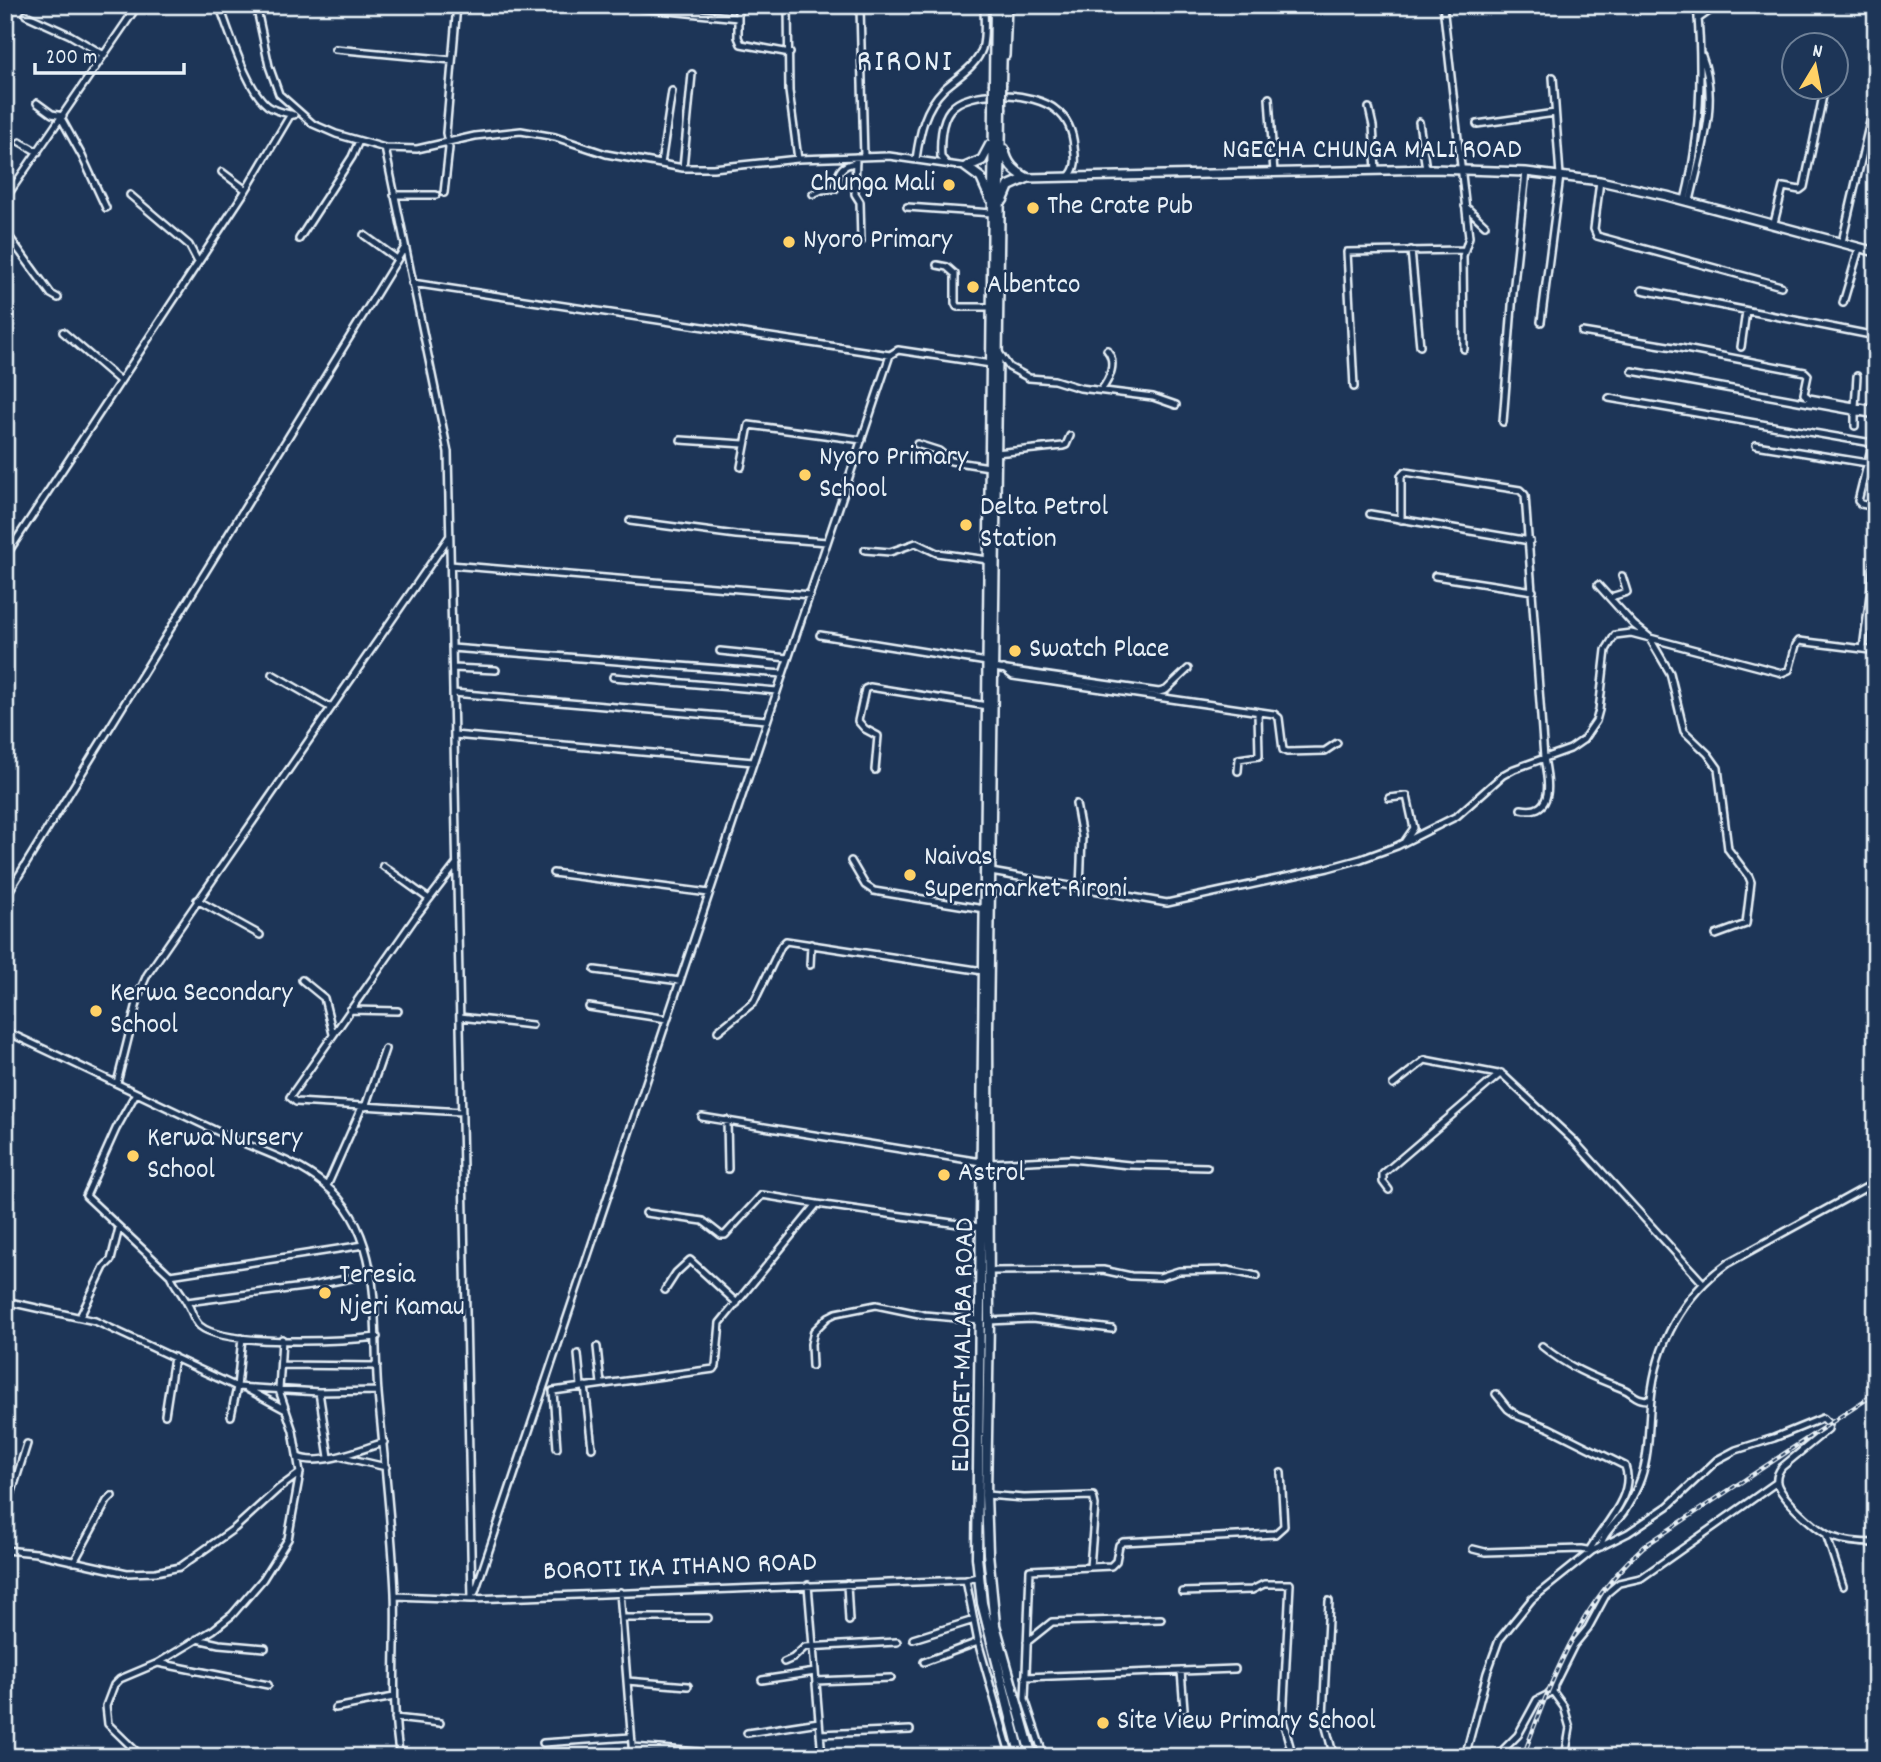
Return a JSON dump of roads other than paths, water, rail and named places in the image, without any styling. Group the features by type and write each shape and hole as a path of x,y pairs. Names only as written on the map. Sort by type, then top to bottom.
{"highway":[{"name":"ELDORET-MALABA ROAD","path":"995,5 998,84"},
{"name":"ELDORET-MALABA ROAD","path":"1005,5 997,110 998,351 990,665 986,706 985,1163 989,1271 984,1320 977,1577 993,1653 1021,1757"},
{"name":"ELDORET-MALABA ROAD","path":"997,128 992,210 988,559 991,872 985,1163 981,1227 986,1495 995,1625 1032,1757"},
{"path":"992,210 985,183 966,167 979,162 986,155 997,128"},
{"path":"997,128 1009,163 1027,178"},
{"path":"999,223 1005,191 1014,182 1027,178"}],"main road":[{"name":"NGECHA CHUNGA MALI ROAD","path":"1027,178 1461,168 1526,172 1600,181 1688,201 1876,252"}],"street":[{"path":"117,5 132,13"},
{"path":"5,199 138,5"},
{"path":"219,5 242,66 256,93 268,106 307,120 324,130 385,148 417,149 503,132 532,132 606,154 683,168 713,168 798,159 856,160"},
{"path":"256,5 269,66 279,94 307,120"},
{"path":"444,193 449,148 446,133 457,5"},
{"path":"609,5 738,19"},
{"path":"738,5 741,44 790,53"},
{"path":"916,159 920,128 930,108 944,89 977,59 982,50 984,5"},
{"path":"1005,5 1006,56"},
{"path":"1443,5 1469,237 1463,256 1464,349"},
{"path":"1688,201 1709,112 1708,71 1701,53 1697,5"},
{"path":"1698,19 1718,5"},
{"path":"798,159 789,92 788,6 860,8 864,157"},
{"path":"26,15 70,35 104,55"},
{"path":"335,49 453,60"},
{"path":"683,168 692,74"},
{"path":"1541,322 1560,176 1553,77"},
{"path":"661,164 672,91"},
{"path":"1842,242 1876,96"},
{"path":"946,163 941,157 943,131 946,117 954,106 970,97 1022,97 1047,103 1058,111 1069,125 1076,159 1075,168 1068,177"},
{"path":"1269,98 1274,173"},
{"path":"1774,223 1783,187 1801,190 1804,187 1822,102"},
{"path":"37,103 52,114 62,117 106,208"},
{"path":"1369,107 1376,170"},
{"path":"1477,124 1555,113"},
{"path":"5,556 246,190 291,114"},
{"path":"1419,122 1426,169"},
{"path":"299,239 347,165 359,141"},
{"path":"20,142 38,152"},
{"path":"385,148 446,438 472,1599"},
{"path":"813,194 835,189 842,167 864,157 916,159 966,167"},
{"path":"856,160 855,194 860,202 861,241"},
{"path":"222,172 246,190"},
{"path":"1503,422 1526,172"},
{"path":"1600,181 1594,229 1597,236 1781,286"},
{"path":"130,195 180,236 189,245 198,262"},
{"path":"394,195 436,195"},
{"path":"1465,206 1485,225"},
{"path":"907,207 992,210"},
{"path":"5,231 58,299"},
{"path":"365,235 397,259"},
{"path":"5,898 404,247"},
{"path":"1843,303 1859,248"},
{"path":"1411,250 1420,346"},
{"path":"1354,387 1347,252 1465,250"},
{"path":"937,265 947,267 955,274 957,307 991,307"},
{"path":"412,284 890,355"},
{"path":"1642,290 1876,336"},
{"path":"1741,347 1746,311"},
{"path":"63,332 120,381"},
{"path":"1582,332 1805,372 1808,375 1805,396 1855,409"},
{"path":"472,1599 890,355 898,350 991,364"},
{"path":"1101,390 1108,382 1112,364 1107,350"},
{"path":"998,351 1009,367 1029,378 1054,380 1080,388 1153,397 1176,405"},
{"path":"1632,371 1876,413"},
{"path":"1855,426 1857,376"},
{"path":"1609,398 1872,443"},
{"path":"741,467 749,425 862,440"},
{"path":"1876,429 1858,501 1860,504 1876,507"},
{"path":"996,453 1063,446 1070,436"},
{"path":"681,440 744,444"},
{"path":"917,444 939,451 951,461 989,467"},
{"path":"1756,445 1867,463"},
{"path":"1401,520 1401,476 1405,472 1520,490 1525,495 1544,758 1549,787 1546,801 1532,810 1521,809"},
{"path":"1370,514 1530,541"},
{"path":"630,521 827,542"},
{"path":"117,1083 140,991 147,975 450,536"},
{"path":"864,550 890,552 916,543 937,553 988,559"},
{"path":"1863,649 1874,582 1876,549"},
{"path":"450,565 810,595"},
{"path":"1435,576 1533,591"},
{"path":"1611,599 1627,592 1622,576"},
{"path":"1598,585 1634,625 1649,637 1670,673 1685,731 1718,768 1728,849 1750,879 1746,924 1716,935"},
{"path":"991,872 1157,902 1180,901 1328,868 1402,844 1457,816 1503,775 1576,746 1592,728 1599,710 1606,650 1611,639 1620,633 1649,637 1782,673 1789,670 1799,641 1876,651"},
{"path":"820,635 990,665 1004,670 1159,692 1166,690 1188,669"},
{"path":"452,648 783,674"},
{"path":"720,651 788,658"},
{"path":"453,668 496,670"},
{"path":"1004,670 1013,676 1278,716 1283,750 1287,752 1325,751 1337,743"},
{"path":"272,674 331,708"},
{"path":"613,677 777,691"},
{"path":"875,771 878,736 865,729 858,721 865,689 870,687 986,706"},
{"path":"453,694 767,720"},
{"path":"1238,771 1239,760 1259,756 1258,712"},
{"path":"454,735 753,762"},
{"path":"1389,798 1406,796 1414,828 1402,844"},
{"path":"1076,804 1082,837 1080,888"},
{"path":"851,861 865,885 874,891 984,909"},
{"path":"457,863 290,1098 296,1102 462,1112"},
{"path":"383,866 429,899"},
{"path":"553,873 709,893"},
{"path":"197,900 260,935"},
{"path":"718,1031 754,1002 789,940 984,971"},
{"path":"810,965 811,944"},
{"path":"595,970 680,981"},
{"path":"302,980 324,999 334,1034"},
{"path":"589,1007 667,1019"},
{"path":"350,1010 398,1011"},
{"path":"460,1017 532,1025"},
{"path":"5,1031 232,1138 300,1166 327,1186 352,1217 364,1245 371,1274 377,1337 378,1391 395,1596 394,1697 400,1754 440,1757"},
{"path":"327,1186 363,1107 385,1049"},
{"path":"1393,1085 1425,1060 1501,1073 1575,1142 1703,1283"},
{"path":"1389,1190 1383,1182 1383,1174 1501,1073"},
{"path":"136,1093 116,1129 86,1196 170,1275 199,1325 220,1334 242,1338 343,1341 377,1337"},
{"path":"702,1116 985,1163 1071,1160 1207,1167"},
{"path":"727,1120 728,1170"},
{"path":"1601,1547 1601,1540 1624,1511 1641,1478 1647,1452 1651,1400 1658,1362 1667,1337 1687,1303 1703,1283 1737,1257 1876,1182"},
{"path":"646,1213 703,1221 721,1235 725,1235 762,1195 981,1227"},
{"path":"557,1448 552,1392 555,1390 714,1370 719,1325 817,1204"},
{"path":"80,1317 104,1267 111,1260 119,1228"},
{"path":"170,1275 364,1245"},
{"path":"665,1290 676,1273 690,1260 737,1303"},
{"path":"989,1271 1102,1270 1131,1276 1160,1277 1179,1271 1227,1270 1257,1276"},
{"path":"187,1302 311,1286 371,1274"},
{"path":"5,1301 95,1321 237,1387 319,1392 378,1391"},
{"path":"812,1366 811,1344 814,1331 828,1317 876,1305 923,1315 984,1320 1032,1319 1112,1329"},
{"path":"231,1416 242,1338"},
{"path":"142,1757 108,1724 106,1706 109,1695 120,1679 158,1663 223,1623 239,1608 282,1552 291,1530 300,1473 279,1390 282,1339"},
{"path":"1542,1346 1581,1373 1626,1391 1639,1400 1651,1400"},
{"path":"597,1347 601,1384"},
{"path":"578,1354 592,1448"},
{"path":"165,1415 174,1357"},
{"path":"281,1365 377,1366"},
{"path":"245,1387 286,1410"},
{"path":"319,1392 329,1457"},
{"path":"1465,1757 1487,1673 1504,1632 1532,1599 1591,1550 1621,1500 1627,1478 1625,1466 1514,1413 1496,1394"},
{"path":"1473,1549 1485,1552 1591,1550 1601,1547 1628,1533 1668,1506 1717,1460 1823,1418 1829,1424 1828,1429 1785,1464 1779,1471 1777,1482 1641,1578 1614,1585 1574,1646 1553,1689 1537,1700 1518,1735 1496,1757"},
{"path":"298,1457 305,1461 340,1456 384,1442"},
{"path":"5,1514 27,1444"},
{"path":"340,1456 386,1467"},
{"path":"5,1550 36,1553 127,1573 156,1572 180,1567 234,1528 300,1473"},
{"path":"1044,1757 1025,1699 1030,1570 1113,1565 1119,1545 1123,1542 1269,1536 1279,1532 1284,1526 1281,1473"},
{"path":"1777,1482 1798,1510 1826,1534 1853,1542 1876,1543"},
{"path":"986,1495 1024,1498 1093,1496 1095,1505 1090,1567"},
{"path":"74,1562 112,1496"},
{"path":"1826,1534 1843,1586"},
{"name":"BOROTI IKA ITHANO ROAD","path":"395,1596 472,1599 966,1580 977,1577"},
{"path":"966,1580 978,1642 1011,1757"},
{"path":"848,1584 849,1621"},
{"path":"1182,1592 1252,1590 1264,1584 1290,1584 1283,1724 1293,1757"},
{"path":"808,1585 822,1757"},
{"path":"620,1592 633,1757"},
{"path":"1329,1601 1323,1716 1334,1757"},
{"path":"622,1618 708,1618"},
{"path":"1027,1642 1052,1622 1161,1619"},
{"path":"913,1639 974,1620"},
{"path":"197,1639 265,1648"},
{"path":"784,1662 805,1647 813,1645 897,1642"},
{"path":"925,1661 978,1642"},
{"path":"158,1663 268,1685"},
{"path":"1026,1677 1235,1669"},
{"path":"1181,1671 1184,1709"},
{"path":"762,1680 815,1672"},
{"path":"816,1681 891,1678"},
{"path":"627,1681 688,1686"},
{"path":"1553,1689 1569,1722 1566,1756"},
{"path":"335,1708 394,1697"},
{"path":"396,1718 440,1723"},
{"path":"747,1733 819,1722"},
{"path":"820,1734 910,1730"},
{"path":"542,1743 631,1737"},
{"path":"632,1747 700,1752"}],"railway":[{"path":"1523,1757 1570,1644 1601,1593 1621,1569 1643,1547 1876,1393"}],"place":[{"name":"Chunga Mali","path":"949,185"},
{"name":"The Crate Pub","path":"1033,208"},
{"name":"Nyoro Primary","path":"789,242"},
{"name":"Albentco","path":"973,287"},
{"name":"Nyoro Primary School","path":"805,475"},
{"name":"Delta Petrol Station","path":"966,525"},
{"name":"Swatch Place","path":"1015,651"},
{"name":"Naivas Supermarket Rironi","path":"910,875"},
{"name":"Kerwa Secondary School","path":"96,1011"},
{"name":"Kerwa Nursery School","path":"133,1156"},
{"name":"Astrol","path":"944,1175"},
{"name":"Teresia Njeri Kamau","path":"325,1293"},
{"name":"Site View Primary School","path":"1103,1723"}],"district":[{"name":"RIRONI","path":"905,64"}]}
